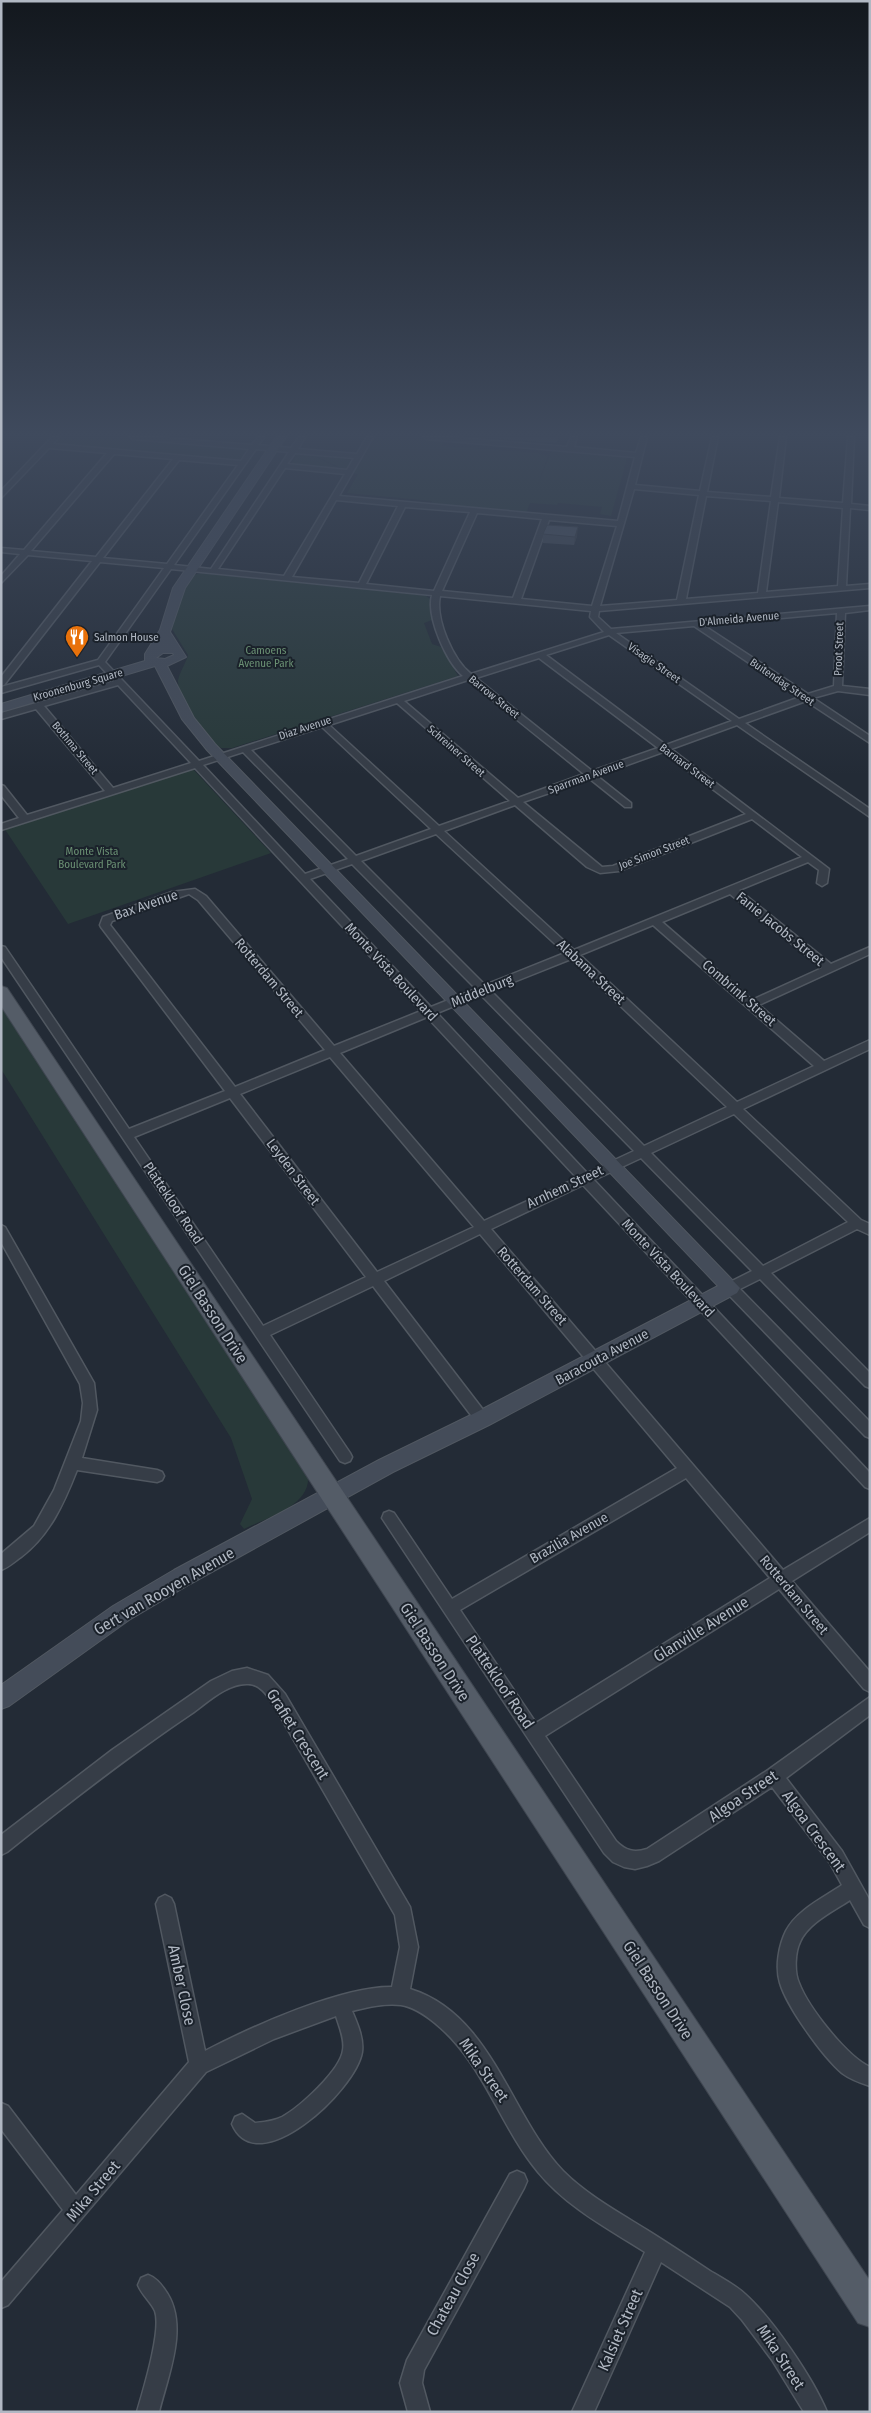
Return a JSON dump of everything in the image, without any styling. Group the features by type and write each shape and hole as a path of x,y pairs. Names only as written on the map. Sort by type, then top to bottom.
{"main road":[{"path":"154,659 164,633 173,599 204,550"},
{"path":"164,633 176,655 171,674 172,686"},
{"name":"Kroonenburg Square","path":"1,708 154,659 164,648 176,655"},
{"name":"Monte Vista Boulevard","path":"154,659 172,686 188,719 219,756 731,1288"},
{"name":"Kroonenburg Square","path":"1,699 110,672"},
{"name":"Giel Basson Drive","path":"1,992 870,2312"},
{"name":"Baracouta Avenue","path":"333,1497 386,1466 482,1419 731,1288"},
{"name":"Gert van Rooyen Avenue","path":"1,1698 121,1613 182,1577 333,1497"}],"street":[{"name":"D'Almeida Avenue","path":"1,550 595,609 870,586"},
{"path":"1,581 28,550"},
{"path":"1,682 104,550"},
{"path":"110,672 170,567 182,550"},
{"path":"213,571 227,550"},
{"path":"287,578 304,550"},
{"path":"362,585 380,550"},
{"name":"Barrow Street","path":"457,550 435,598 443,641 462,671 628,805"},
{"path":"516,601 534,550"},
{"path":"595,609 613,550"},
{"path":"681,602 692,550"},
{"path":"762,596 768,550"},
{"path":"842,589 844,550"},
{"name":"D'Almeida Avenue","path":"609,632 870,608"},
{"name":"Visagie Street","path":"595,609 594,617 609,632 870,814"},
{"name":"Proot Street","path":"838,688 841,610"},
{"name":"Buitendag Street","path":"695,623 870,740"},
{"name":"Diaz Avenue","path":"1,827 609,632"},
{"name":"Barnard Street","path":"539,654 824,869 822,883"},
{"name":"Kroonenburg Square","path":"1,690 110,672"},
{"name":"Kroonenburg Square","path":"1,716 38,705 110,672"},
{"name":"Monte Vista Boulevard","path":"110,672 870,1484"},
{"name":"Sparrman Avenue","path":"303,878 591,776 805,697 838,688 870,692"},
{"name":"Schreiner Street","path":"397,699 516,802"},
{"name":"Bothma Street","path":"38,705 111,792"},
{"name":"Alabama Street","path":"322,723 572,954 857,1223"},
{"path":"244,748 870,1382"},
{"path":"1,788 25,819"},
{"name":"Joe Simon Street","path":"516,802 591,865 600,870 615,869 753,815"},
{"name":"Middelburg","path":"127,1135 809,858"},
{"name":"Fanie Jacobs Street","path":"732,890 829,968"},
{"name":"Bax Avenue","path":"105,925 107,919 176,894 191,892"},
{"name":"Rotterdam Street","path":"191,892 202,898 870,1684"},
{"name":"Combrink Street","path":"655,921 822,1066"},
{"name":"Leyden Street","path":"105,925 482,1419"},
{"name":"Plattekloof Road","path":"1,949 345,1457"},
{"path":"752,1004 870,950"},
{"name":"Arnhem Street","path":"261,1333 583,1178 870,1044"},
{"path":"857,1223 870,1230"},
{"name":"Baracouta Avenue","path":"731,1288 857,1223"},
{"path":"1,1230 5,1245 87,1383 91,1398 90,1412 72,1463 50,1516 40,1530 1,1563"},
{"name":"Monte Vista Boulevard","path":"731,1288 870,1432"},
{"path":"72,1463 157,1476"},
{"name":"Brazilia Avenue","path":"450,1608 688,1469"},
{"name":"Plattekloof Road","path":"389,1518 610,1847"},
{"name":"Glanville Avenue","path":"534,1734 870,1524"},
{"name":"Grafiet Crescent","path":"1,1846 144,1735 205,1695 237,1677 259,1678 270,1686 279,1698 404,1913 409,1947 400,1995"},
{"name":"Algoa Street","path":"610,1847 615,1853 628,1860 647,1858 774,1776 870,1705"},
{"name":"Algoa Crescent","path":"774,1776 836,1857 870,1920"},
{"path":"853,1888 799,1926 792,1938 787,1971 790,1984 797,1997 839,2057 853,2069 870,2077"},
{"name":"Amber Close","path":"165,1904 199,2066"},
{"name":"Mika Street","path":"1,2298 199,2066 222,2052 341,2004 365,1998 400,1995 412,1999 431,2010 455,2029 494,2078 545,2165 580,2199 737,2300 756,2318 774,2343 816,2412"},
{"path":"242,2124 252,2133 288,2125 300,2117 340,2076 350,2061 353,2049 341,2004"},
{"path":"1,2113 76,2211"},
{"name":"Chateau Close","path":"419,2412 411,2383 414,2367 517,2181"},
{"name":"Kalsiet Street","path":"584,2412 657,2248"},
{"path":"148,2285 165,2308 167,2317 164,2343 148,2412"}],"green space":[{"name":"Camoens Avenue Park","path":"202,573 425,595 430,599 432,620 424,623 432,644 441,647 458,676 232,748 221,748 201,727 182,696 178,680 188,655 172,629 179,601 185,588 193,575"},
{"name":"Monte Vista Boulevard Park","path":"192,768 271,853 68,924 4,828"},
{"path":"1,1005 308,1476 307,1486 302,1495 285,1510 244,1529 240,1524 252,1499 231,1438 1,1069"}],"place":[{"name":"Salmon House","path":"77,658"}]}
